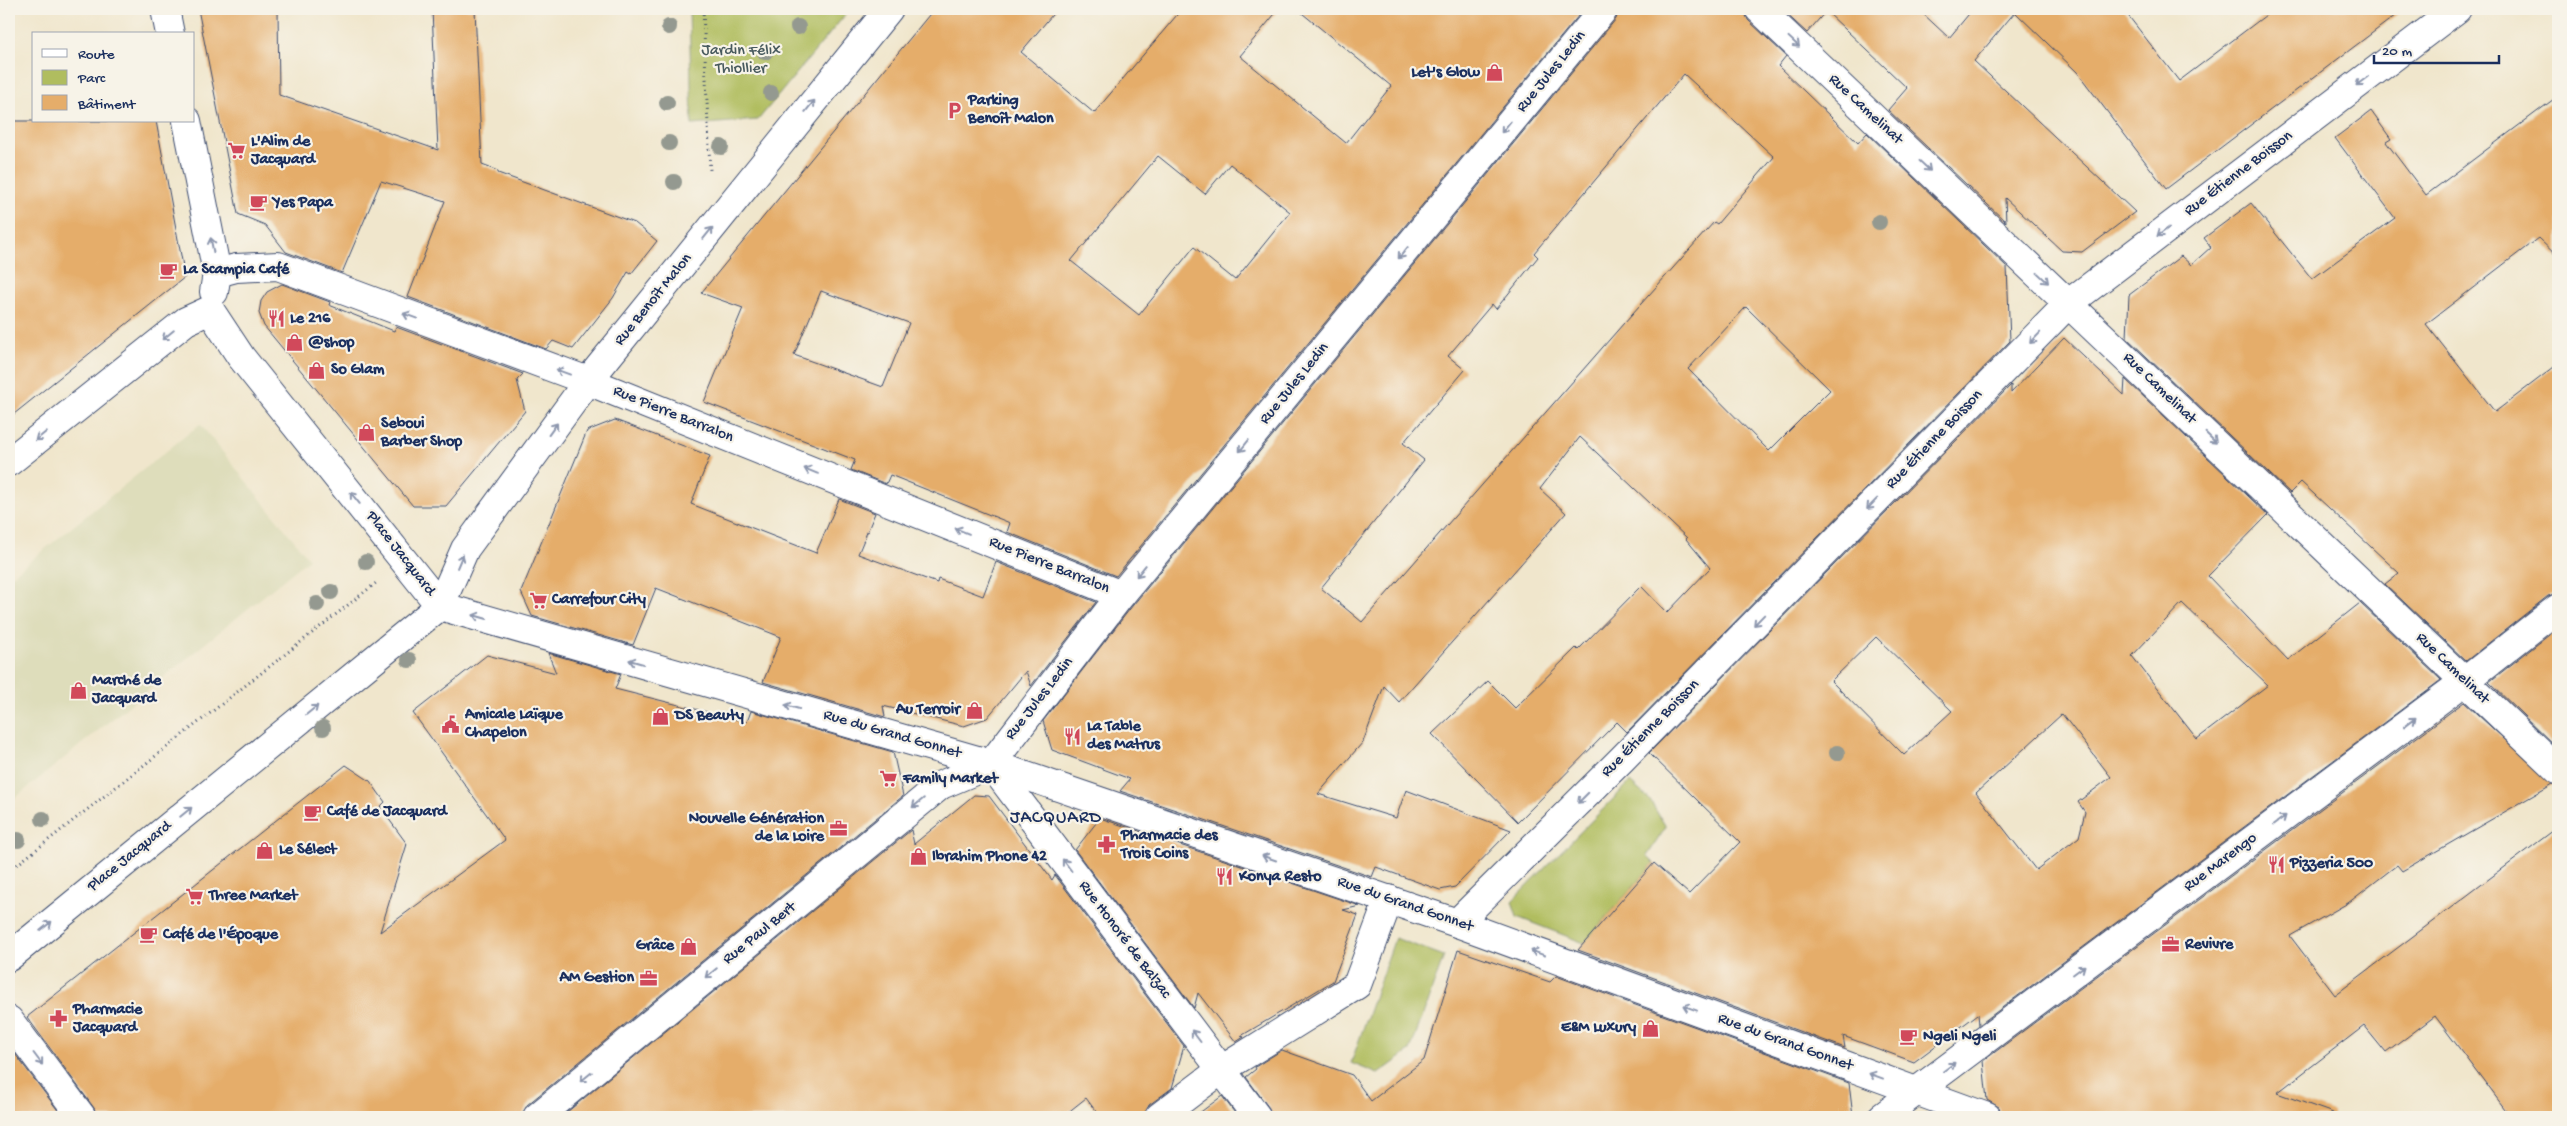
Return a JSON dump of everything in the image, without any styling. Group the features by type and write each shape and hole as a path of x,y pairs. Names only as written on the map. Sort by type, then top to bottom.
{"street":[{"path":"165,9 170,32"},
{"name":"Rue Benoît Malon","path":"440,606 465,549 588,381 889,9"},
{"name":"Rue Jules Ledin","path":"991,764 1121,595 1604,9"},
{"name":"Rue Camelinat","path":"1759,9 2558,770"},
{"name":"Rue Étienne Boisson","path":"1457,923 1622,759 2069,303 2457,9"},
{"path":"9,462 186,321 210,310 218,273 188,122"},
{"name":"Rue Pierre Barralon","path":"218,273 236,268 278,266 588,381 1121,595"},
{"name":"Place Jacquard","path":"9,957 440,606 392,543 241,357 210,310"},
{"name":"Rue du Grand Gonnet","path":"440,606 991,764 1457,923 1987,1117"},
{"name":"Rue Marengo","path":"1882,1117 2465,681 2558,608"},
{"name":"Rue Honoré de Balzac","path":"991,764 1257,1117"},
{"name":"Rue Paul Bert","path":"536,1117 941,785 991,764"},
{"path":"1159,1117 1221,1070 1357,985 1389,900"},
{"path":"9,1020 82,1117"}],"path":[{"path":"703,9 713,227"},
{"path":"9,871 385,576 392,543"}],"shaded area":[{"name":"Marché de Jacquard","path":"200,424 309,559 9,803 9,578"}],"green space":[{"name":"Jardin Félix Thiollier","path":"689,9 850,9 758,120 692,125"},
{"path":"1630,782 1649,799 1666,827 1647,856 1654,863 1584,943 1517,917 1512,901"},
{"path":"1395,938 1444,956 1410,1051 1378,1074 1351,1063"}],"building":[{"path":"198,9 278,9 279,95 438,150 432,9 475,9 482,165 498,171 498,173 635,223 657,241 631,274 628,272 613,298 573,349 553,341 546,349 408,297 445,201 381,181 342,273 286,252 265,225 238,214"},
{"path":"934,9 1057,9 1021,52 1094,113 1182,9 1279,9 1240,56 1346,143 1391,86 1297,9 1584,9 1116,576 1007,532 1010,523 890,475 886,484 851,470 855,460 704,402 743,308 701,293","holes":["1158,156 1205,194 1230,164 1290,212 1235,280 1194,247 1139,315 1071,261","821,291 909,323 883,387 794,355"]},
{"path":"1619,9 1744,9 1748,20 1786,56 1778,66 1858,143 1867,133 2007,267 2010,341 1627,732 1617,722 1518,822 1432,734 1488,681 1515,708 1576,648 1578,650 1641,586 1667,613 1710,568 1687,538 1580,437 1540,489 1566,513 1399,702 1384,686 1363,742 1318,794 1396,818 1406,790 1511,830 1455,887 1440,890 1376,867 1372,877 1120,791 1130,779 1052,750 1043,721 1133,605 1616,19","holes":["1684,74 1774,157 1717,224 1714,222 1624,323 1362,622 1321,588 1424,460 1403,443 1465,370 1448,356 1492,304 1496,309 1538,257 1534,253","1746,307 1830,390 1769,451 1688,369"]},
{"path":"1781,9 1918,9 1949,38 1973,9 2123,9 2179,81 2274,9 2404,9 2166,189 2077,72 2015,12 1974,61 2135,212 2082,252 2062,251 2005,198 2006,222 1888,110 1907,88 1826,11 1807,33"},
{"path":"2558,96 2558,257 2538,238 2426,324 2495,412 2558,364 2558,593 2548,596 2466,661 2385,584 2399,573 2301,482 2290,493 2127,338 2129,295 2181,256 2191,265 2211,247 2204,238 2251,203 2312,279 2395,218 2335,138 2371,111 2391,139 2386,142 2426,195"},
{"path":"9,121 156,122 185,277 9,418"},
{"path":"282,284 330,302 329,305 394,331 396,327 523,374 517,380 525,411 446,506 413,506 264,326 259,313 261,301 267,292"},
{"path":"2064,338 2124,395 2125,379 2268,515 2208,576 2288,660 2360,603 2441,680 1979,1025 1978,1014 1914,1062 1843,1036 1845,1048 1578,950 1654,863 1689,894 1740,842 1649,753 2011,385 2011,393","holes":["2182,603 2268,685 2197,739 2132,656","1876,637 1952,711 1904,755 1831,681","2062,714 2111,777 2078,802 2085,812 2079,837 2036,870 1976,793"]},
{"path":"615,420 710,456 691,504 816,553 839,499 875,513 858,554 937,583 938,579 983,596 996,562 1096,602 1031,686 1026,671 987,718 964,726 883,706 885,717 763,682 781,637 656,588 633,645 532,616 521,592 587,431"},
{"path":"2558,628 2558,749 2489,682"},
{"path":"548,653 621,674 615,689 747,722 751,711 893,752 903,796 527,1105 522,1117 97,1117 94,1108 27,1017 346,765 370,781 385,802 380,807 407,844 380,932 505,840 413,713 487,655 556,673"},
{"path":"2464,702 2553,784 2402,871 2397,865 2348,903 2290,936 2335,995 2558,827 2558,1117 2511,1117 2435,1016 2386,1053 2364,1026 2277,1093 2333,1113 2333,1117 2002,1117 1999,1107 1987,1100 1983,1061"},
{"path":"974,795 989,796 1052,880 1055,875 1184,1046 1172,1088 1149,1105 1144,1117 1100,1117 1086,1098 1062,1117 561,1117 911,830 914,844"},
{"path":"1100,818 1360,906 1343,910 1358,915 1333,981 1241,1036 1244,1037 1236,1042 1198,993 1194,1008 1075,850"},
{"path":"1458,950 1550,982 1556,976 1849,1083 1853,1117 1272,1117 1269,1108 1246,1077 1256,1069 1255,1067 1282,1050 1352,1075 1371,1101 1424,1060"},
{"path":"9,1046 63,1117 9,1117"},
{"path":"1222,1096 1238,1117 1194,1117"}],"place":[{"name":"Let's Glow","path":"1494,73"},
{"name":"Parking Benoît Malon","path":"954,110"},
{"name":"L'Alim de Jacquard","path":"237,151"},
{"name":"Yes Papa","path":"259,203"},
{"name":"La Scampia Café","path":"169,270"},
{"name":"Le 216","path":"276,319"},
{"name":"@shop","path":"294,343"},
{"name":"So Glam","path":"317,370"},
{"name":"Seboui Barber Shop","path":"367,433"},
{"name":"Carrefour City","path":"538,600"},
{"name":"Marché de Jacquard","path":"78,690"},
{"name":"Au Terroir","path":"974,710"},
{"name":"DS Beauty","path":"661,716"},
{"name":"Amicale Laïque Chapelon","path":"451,724"},
{"name":"La Table des Matrus","path":"1073,736"},
{"name":"Family Market","path":"889,779"},
{"name":"Café de Jacquard","path":"313,812"},
{"name":"Nouvelle Génération de la Loire","path":"838,828"},
{"name":"Pharmacie des Trois Coins","path":"1107,845"},
{"name":"Le Sélect","path":"265,850"},
{"name":"Ibrahim Phone 42","path":"918,857"},
{"name":"Pizzeria 500","path":"2276,864"},
{"name":"Konya Resto","path":"1225,877"},
{"name":"Three Market","path":"195,896"},
{"name":"Café de l'Époque","path":"149,935"},
{"name":"Revivre","path":"2171,945"},
{"name":"Grâce","path":"688,946"},
{"name":"AM Gestion","path":"648,978"},
{"name":"Pharmacie Jacquard","path":"59,1019"},
{"name":"E&M Luxury","path":"1650,1028"},
{"name":"Ngeli Ngeli","path":"1909,1037"}],"district":[{"name":"JACQUARD","path":"1056,818"}]}
